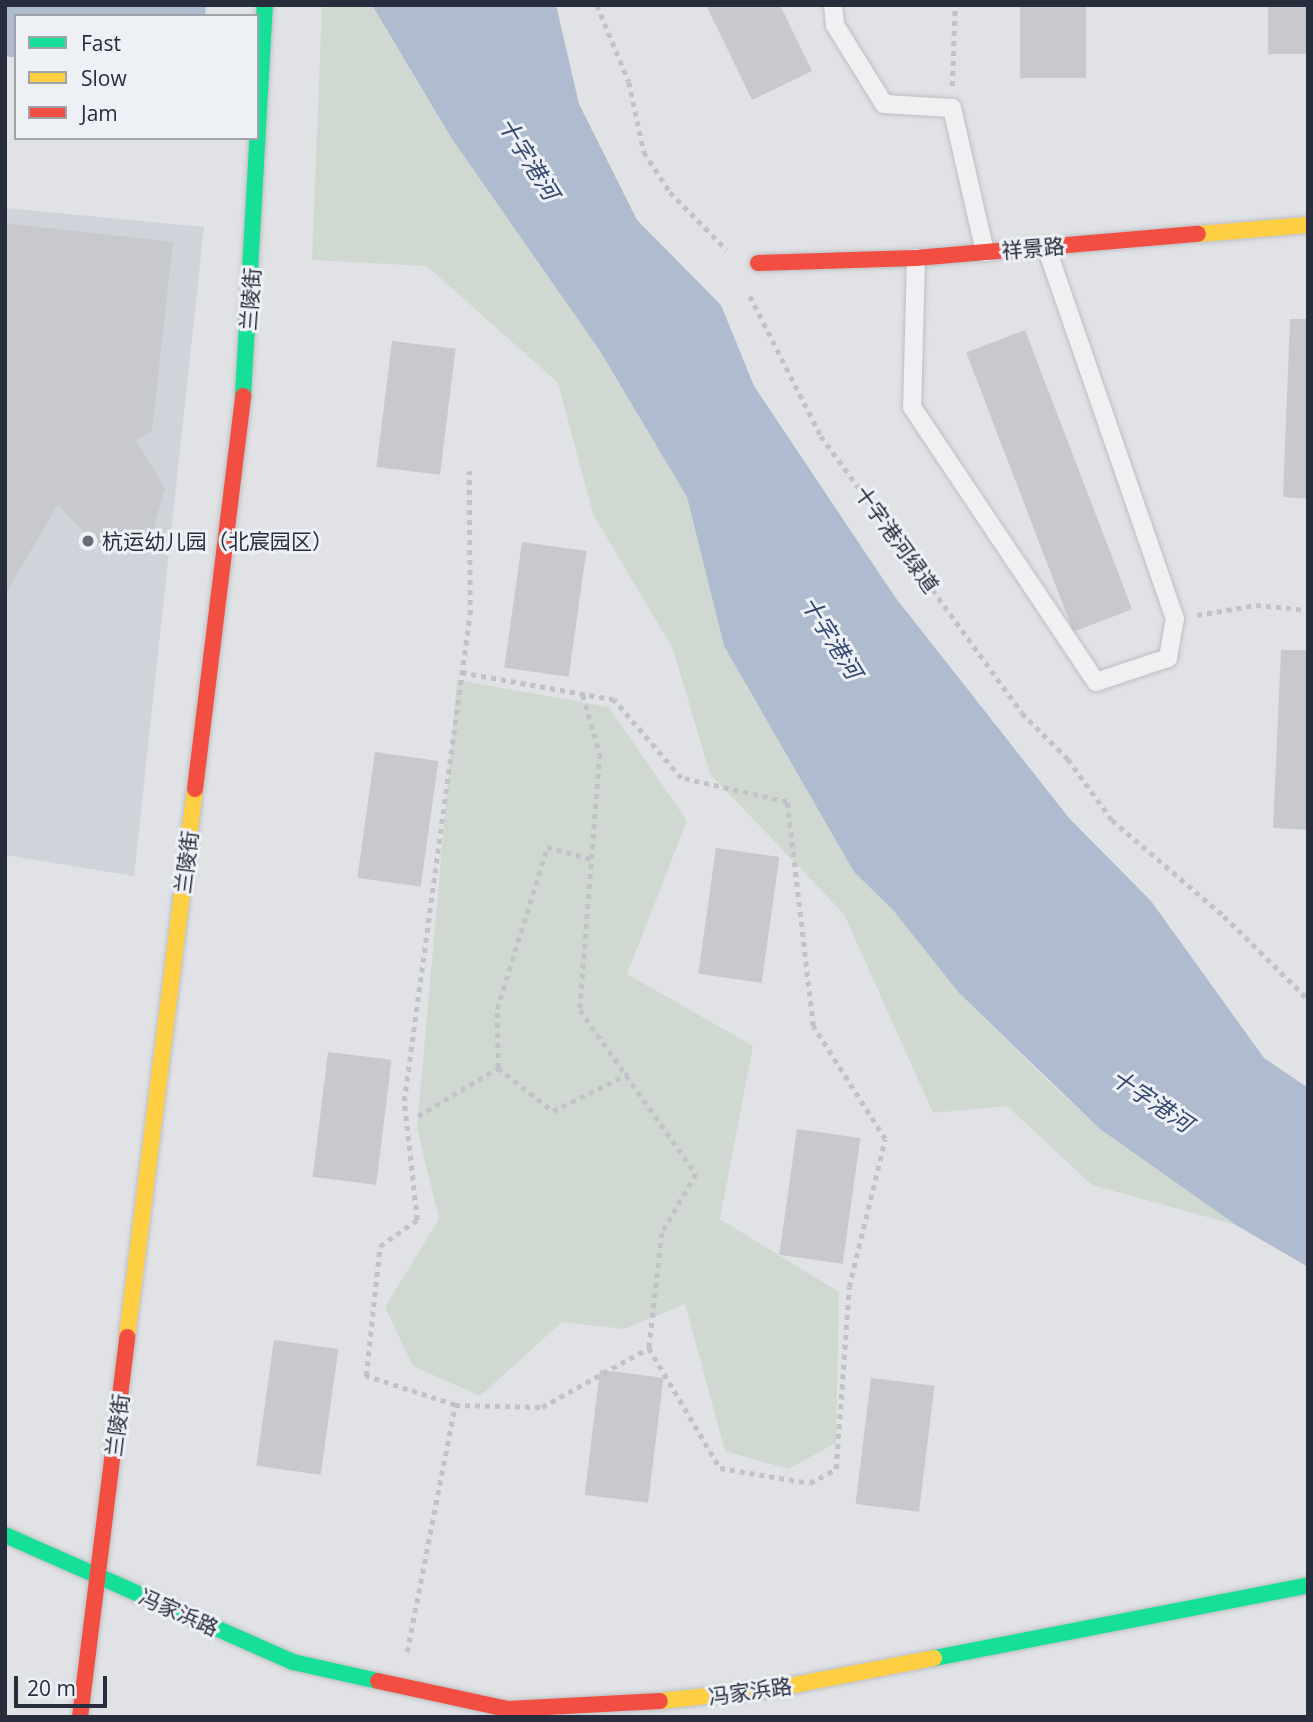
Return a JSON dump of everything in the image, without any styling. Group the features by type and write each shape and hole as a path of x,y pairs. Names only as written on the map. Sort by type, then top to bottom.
{"street":[{"name":"兰陵街","path":"259,112 265,5"},
{"name":"兰陵街","path":"80,1717 243,397 257,140"},
{"name":"祥景路","path":"758,263 916,258 1308,225"},
{"name":"冯家浜路","path":"5,1535 293,1662 400,1688 508,1709 627,1705 747,1692 1308,1586"}],"lane":[{"path":"834,5 835,25 884,104 952,108 985,252"},
{"path":"916,258 912,407 1096,682 1168,658 1175,619 1046,247"}],"path":[{"path":"597,5 629,82 644,152 670,192 726,248 732,260"},
{"path":"952,108 955,5"},
{"name":"十字港河绿道","path":"744,284 821,436 1022,713 1068,759 1112,820 1151,859 1224,916 1308,999"},
{"path":"469,471 470,615 404,1101 417,1220 380,1246 366,1376 455,1405 542,1406 649,1348"},
{"path":"1175,619 1256,605 1308,610"},
{"path":"462,673 614,700 681,778 787,802 813,1026 885,1139 849,1287 836,1469 810,1483 720,1468 649,1348 662,1233 696,1174 628,1074 580,1010 600,754 583,695"},
{"path":"498,1068 497,1009 547,847 591,859"},
{"path":"498,1068 553,1111 628,1074"},
{"path":"418,1116 498,1068"},
{"path":"400,1688 455,1405"}],"shaded area":[{"path":"322,5 372,5 452,139 600,351 687,497 724,646 854,872 893,910 959,993 1100,1129 1236,1225 1092,1185 1007,1106 933,1113 844,914 710,774 673,649 593,514 558,383 427,266 312,260"},
{"name":"杭运幼儿园（北宸园区）","path":"5,208 204,227 134,876 5,855"},
{"path":"457,680 609,707 687,821 627,974 753,1046 720,1219 839,1292 836,1443 788,1469 725,1451 685,1304 624,1329 562,1322 480,1396 413,1366 385,1307 439,1219 417,1128"}],"water":[{"path":"5,5 206,5 205,14 14,14 14,58 5,56"},
{"name":"十字港河","path":"372,5 556,5 579,104 637,220 721,305 754,386 895,597 1069,818 1151,901 1264,1058 1308,1088 1308,1267 1236,1225 1100,1129 959,993 893,910 854,872 724,646 687,497 600,351 452,139"}],"building":[{"path":"706,5 780,5 812,71 752,100"},
{"path":"1020,5 1086,5 1086,78 1020,78"},
{"path":"1268,5 1308,5 1308,54 1268,54"},
{"path":"5,223 173,242 152,431 136,440 165,488 146,556 91,541 58,504 5,595"},
{"path":"1290,319 1308,319 1308,499 1283,497"},
{"path":"1025,330 1132,609 1073,632 966,353"},
{"path":"392,341 456,349 440,475 377,467"},
{"path":"522,542 586,551 569,677 504,668"},
{"path":"1281,650 1308,650 1308,830 1273,828"},
{"path":"375,752 438,761 421,887 357,878"},
{"path":"716,848 779,857 762,983 698,974"},
{"path":"328,1052 392,1060 376,1185 313,1177"},
{"path":"797,1129 860,1138 843,1264 779,1255"},
{"path":"274,1340 338,1349 321,1475 256,1466"},
{"path":"600,1370 664,1378 648,1503 585,1495"},
{"path":"871,1378 935,1386 919,1512 856,1504"}],"traffic: fast":[{"path":"259,112 265,5"},
{"path":"243,396 257,140"},
{"path":"5,1535 293,1662 378,1681"},
{"path":"934,1658 1308,1585"}],"traffic: slow":[{"path":"1198,234 1308,225"},
{"path":"127,1337 195,789"},
{"path":"660,1701 773,1689 934,1658"}],"traffic: jam":[{"path":"758,263 916,258 1198,234"},
{"path":"195,789 243,396"},
{"path":"80,1717 127,1337"},
{"path":"378,1681 508,1709 660,1701"}],"place":[{"name":"杭运幼儿园（北宸园区）","path":"88,541"}]}
